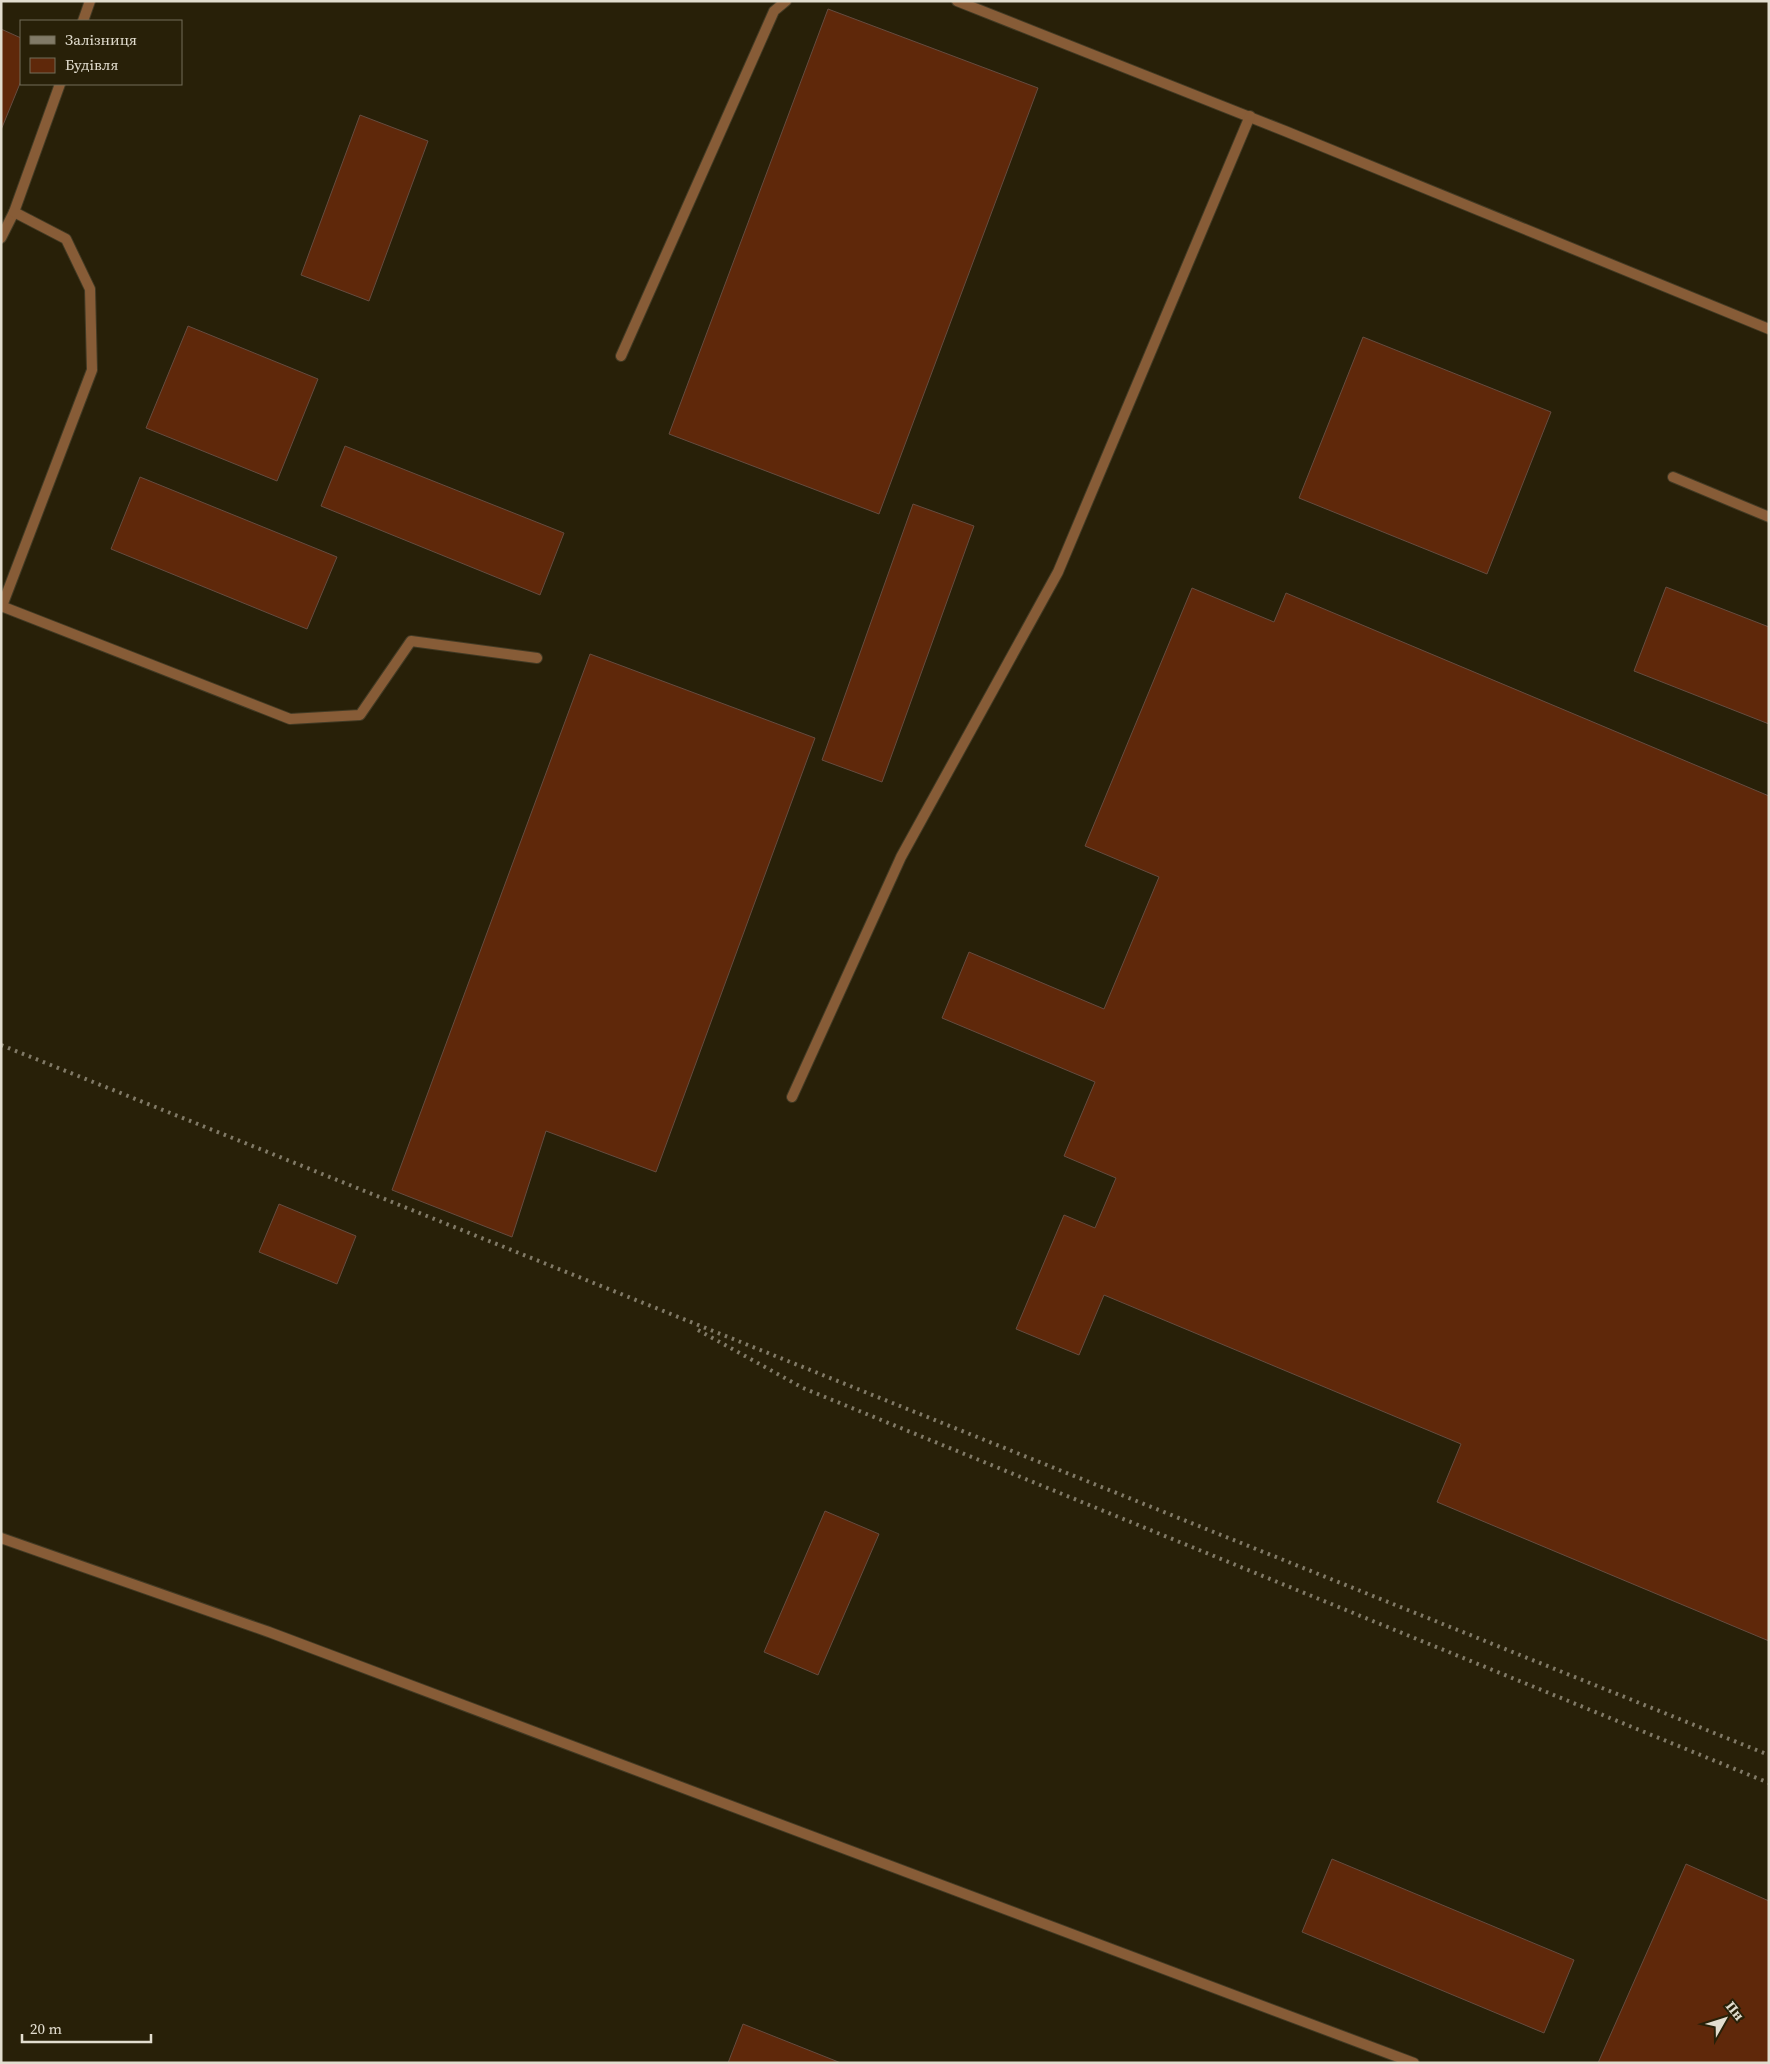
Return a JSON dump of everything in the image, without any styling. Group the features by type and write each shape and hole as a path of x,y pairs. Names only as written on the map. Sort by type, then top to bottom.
{"lane":[{"path":"83,20 90,1"},
{"path":"621,356 774,11 786,1"},
{"path":"957,1 1250,116 1769,329"},
{"path":"1,238 14,212 60,85"},
{"path":"792,1097 901,857 1058,572 1250,116"},
{"path":"14,212 66,239 90,289 92,370 1,606 290,719 360,715 411,641 537,658"},
{"path":"1673,477 1769,517"},
{"path":"1,1538 269,1632 1414,2063"}],"building":[{"path":"828,9 1038,88 879,514 669,434"},
{"path":"1,29 20,38 20,83 1,130"},
{"path":"360,115 428,141 369,301 301,275"},
{"path":"188,326 318,379 277,481 146,428"},
{"path":"1363,337 1551,412 1487,574 1299,498"},
{"path":"345,446 564,533 540,595 321,506"},
{"path":"140,477 337,557 307,629 111,549"},
{"path":"913,504 974,526 882,782 822,760"},
{"path":"1666,587 1769,627 1769,724 1634,671"},
{"path":"1192,588 1274,622 1286,593 1769,796 1769,1641 1437,1502 1461,1444 1104,1295 1079,1355 1016,1329 1064,1215 1095,1228 1116,1178 1064,1156 1095,1082 942,1018 969,952 1104,1009 1159,877 1085,846"},
{"path":"590,654 815,738 656,1172 546,1131 512,1237 392,1190"},
{"path":"279,1204 356,1236 337,1284 259,1252"},
{"path":"825,1511 879,1534 818,1675 764,1652"},
{"path":"1332,1859 1574,1960 1544,2033 1302,1932"},
{"path":"1686,1864 1769,1901 1769,2063 1598,2063"},
{"path":"743,2024 841,2063 728,2063"}],"railway":[{"path":"1,1045 1769,1755"},
{"path":"698,1330 803,1388 1769,1783"}]}
